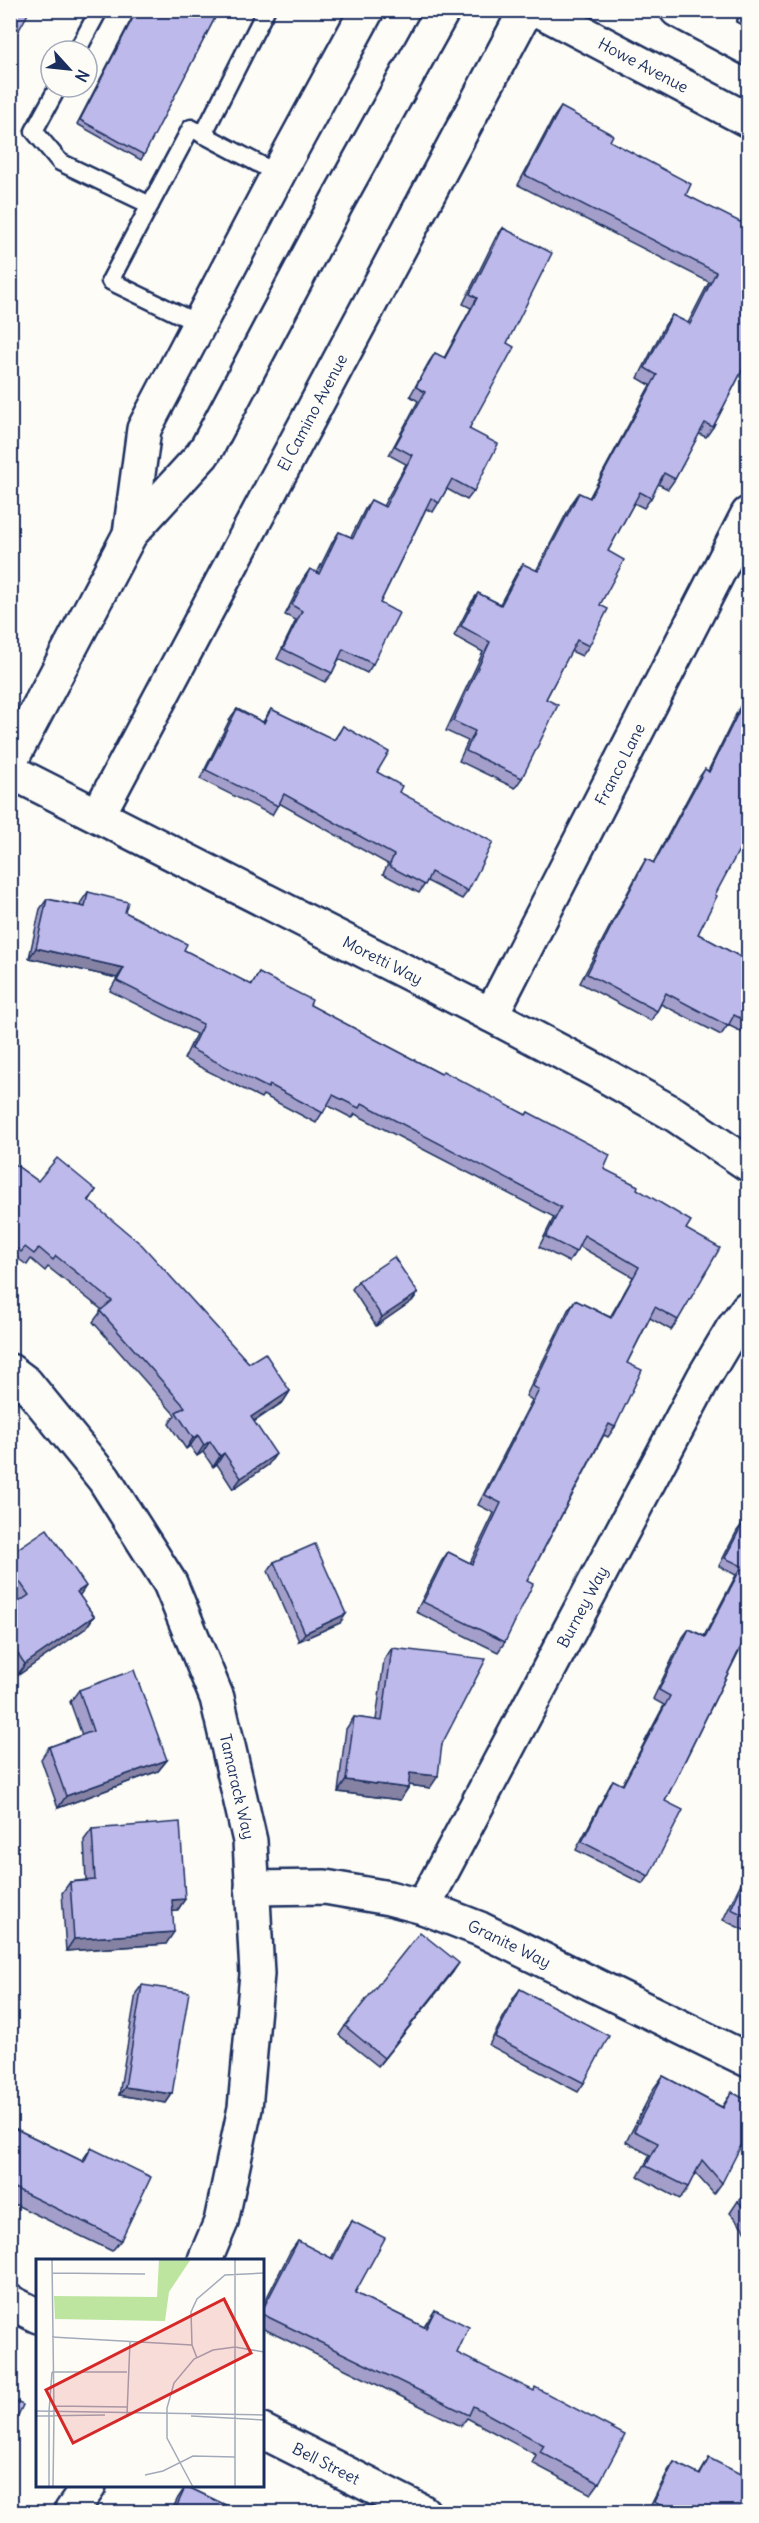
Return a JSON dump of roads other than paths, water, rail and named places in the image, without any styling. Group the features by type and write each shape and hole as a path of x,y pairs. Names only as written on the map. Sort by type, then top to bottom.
{"street":[{"path":"130,534 144,429 367,10"},
{"path":"10,762 18,730 130,534 202,455 443,10"},
{"name":"El Camino Avenue","path":"98,815 526,10"},
{"name":"Howe Avenue","path":"539,10 748,120"},
{"path":"677,10 733,30"},
{"name":"Franco Lane","path":"491,1015 748,514"},
{"name":"Moretti Way","path":"10,771 491,1015 674,1114 748,1164"},
{"name":"Burney Way","path":"423,1907 704,1377 748,1308"},
{"name":"Tamarack Way","path":"10,1371 26,1383 104,1479 170,1583 217,1698 250,1841 257,1974 245,2108 221,2222 205,2259"},
{"name":"Granite Way","path":"252,1888 325,1887 388,1898 423,1907 480,1929 748,2060"},
{"path":"10,2302 36,2315"},
{"name":"Bell Street","path":"264,2432 423,2512"},
{"path":"71,2512 88,2487"}],"lane":[{"path":"83,39 99,10"},
{"path":"203,135 266,10"},
{"path":"51,99 34,131 60,162 150,205"},
{"path":"199,324 110,281 191,128 278,174"}]}
